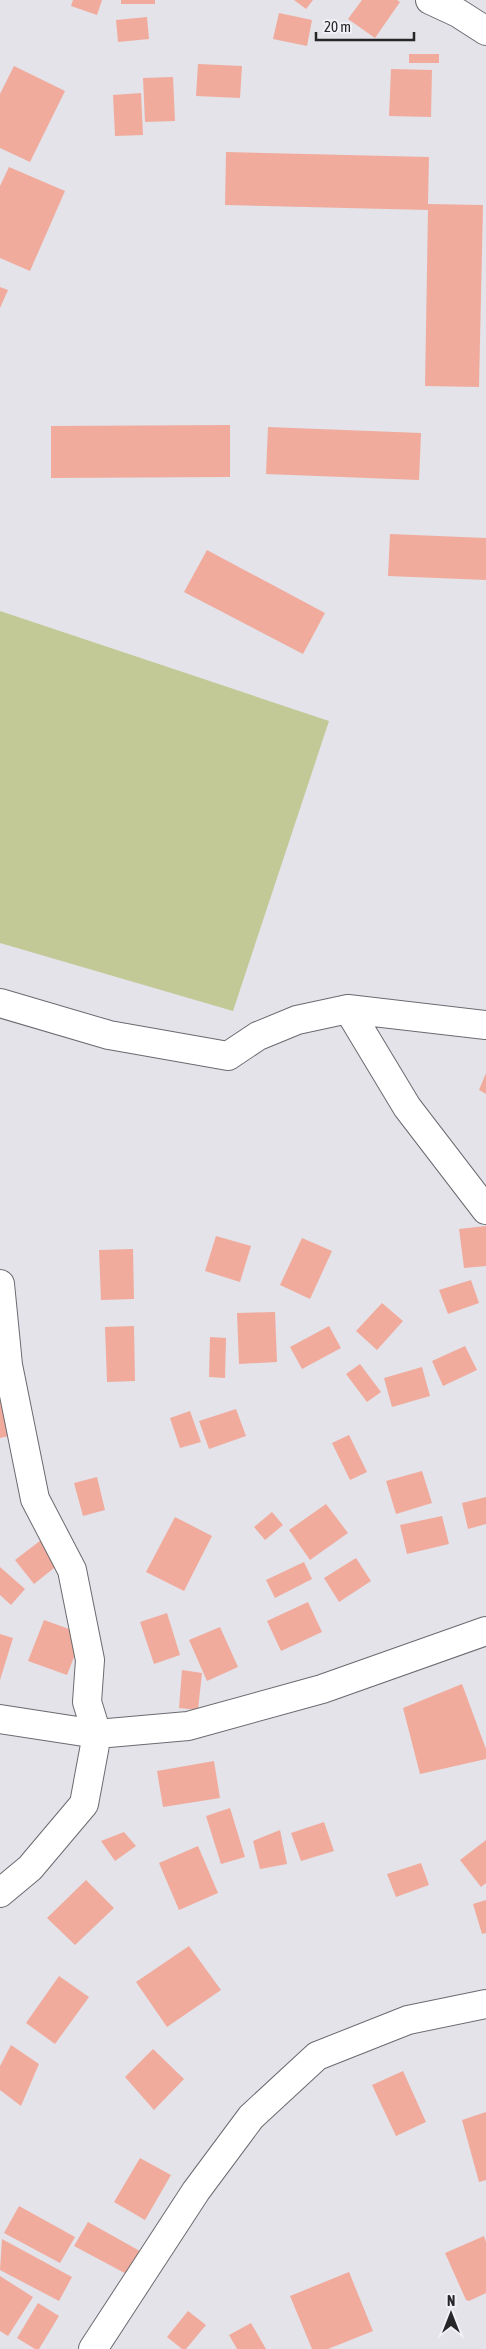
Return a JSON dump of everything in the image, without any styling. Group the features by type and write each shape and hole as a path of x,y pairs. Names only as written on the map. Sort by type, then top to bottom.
{"street":[{"path":"430,0 458,13 486,31"},
{"path":"0,1003 109,1035 228,1056 258,1036 297,1020 348,1009 486,1025"},
{"path":"348,1009 407,1107 486,1210"},
{"path":"0,1284 8,1365 35,1499 72,1570 90,1660 87,1702 97,1734 84,1804 30,1868 0,1893"},
{"path":"0,1719 97,1734 188,1726 322,1689 486,1630"},
{"path":"93,2349 196,2191 251,2117 317,2056 408,2020 486,2004"}],"green space":[{"path":"0,611 329,721 233,1011 0,943"}],"building":[{"path":"73,0 102,0 97,15 71,6"},
{"path":"121,0 155,0 155,4 121,4"},
{"path":"294,0 313,0 306,9"},
{"path":"362,0 397,0 400,2 375,38 348,19"},
{"path":"279,13 312,20 307,46 273,39"},
{"path":"147,17 149,39 118,42 116,20"},
{"path":"409,54 439,54 439,63 409,63"},
{"path":"198,64 242,66 240,98 196,96"},
{"path":"14,66 65,91 30,162 0,148 0,94"},
{"path":"391,69 432,70 431,117 389,116"},
{"path":"173,77 175,121 145,122 143,78"},
{"path":"141,93 143,135 115,136 113,95"},
{"path":"226,152 429,157 428,204 483,205 479,387 425,386 428,210 225,205"},
{"path":"9,167 65,191 30,271 0,258 0,186"},
{"path":"0,287 8,290 0,308"},
{"path":"230,425 230,477 51,478 51,426"},
{"path":"268,427 421,433 419,480 266,474"},
{"path":"390,534 486,538 486,580 388,576"},
{"path":"207,550 325,613 303,654 184,592"},
{"path":"486,1073 486,1094 479,1090"},
{"path":"486,1226 486,1266 464,1268 459,1229"},
{"path":"216,1236 251,1246 240,1282 205,1271"},
{"path":"302,1238 332,1251 310,1299 280,1285"},
{"path":"133,1249 134,1299 101,1300 99,1250"},
{"path":"471,1280 479,1303 448,1314 439,1290"},
{"path":"382,1303 403,1321 377,1350 356,1331"},
{"path":"275,1312 277,1362 239,1364 237,1313"},
{"path":"134,1326 135,1381 107,1382 105,1327"},
{"path":"329,1326 341,1348 302,1369 290,1347"},
{"path":"210,1337 226,1338 225,1378 209,1377"},
{"path":"465,1346 477,1370 443,1386 432,1361"},
{"path":"360,1364 381,1392 367,1402 346,1374"},
{"path":"422,1367 430,1396 392,1407 384,1378"},
{"path":"0,1390 13,1435 0,1438"},
{"path":"236,1409 246,1436 209,1449 199,1421"},
{"path":"190,1411 201,1442 180,1448 170,1418"},
{"path":"349,1435 367,1472 350,1480 332,1443"},
{"path":"422,1471 432,1503 396,1514 386,1481"},
{"path":"97,1477 105,1510 83,1516 74,1483"},
{"path":"486,1497 486,1524 468,1529 462,1503"},
{"path":"326,1504 348,1533 310,1560 289,1530"},
{"path":"272,1512 283,1525 265,1540 254,1527"},
{"path":"442,1516 449,1544 407,1554 400,1525"},
{"path":"175,1517 212,1536 184,1591 146,1572"},
{"path":"45,1537 64,1560 34,1584 15,1560"},
{"path":"356,1558 371,1581 339,1602 324,1578"},
{"path":"304,1562 312,1579 275,1598 266,1580"},
{"path":"0,1567 25,1589 11,1605 0,1595"},
{"path":"308,1602 322,1632 281,1651 267,1621"},
{"path":"167,1613 180,1655 154,1664 140,1622"},
{"path":"44,1620 83,1634 67,1675 28,1661"},
{"path":"220,1627 238,1667 207,1681 189,1640"},
{"path":"0,1634 13,1638 0,1680"},
{"path":"182,1670 202,1673 198,1710 179,1708"},
{"path":"462,1684 486,1749 486,1759 420,1774 403,1708"},
{"path":"214,1761 220,1798 163,1807 157,1771"},
{"path":"230,1808 245,1857 221,1864 206,1816"},
{"path":"324,1822 334,1851 301,1861 291,1833"},
{"path":"280,1830 287,1864 260,1869 253,1841"},
{"path":"124,1832 136,1846 115,1861 101,1841"},
{"path":"486,1840 486,1883 481,1887 460,1860"},
{"path":"198,1846 218,1893 179,1910 159,1863"},
{"path":"421,1863 429,1885 396,1897 387,1874"},
{"path":"86,1880 114,1908 75,1945 47,1918"},
{"path":"486,1900 486,1933 482,1934 473,1904"},
{"path":"189,1946 221,1990 167,2027 136,1982"},
{"path":"59,1976 89,1997 55,2044 26,2023"},
{"path":"11,2045 39,2064 21,2106 0,2090 0,2066"},
{"path":"153,2049 184,2079 154,2110 125,2077"},
{"path":"403,2071 426,2122 396,2136 372,2085"},
{"path":"486,2112 486,2180 479,2182 462,2120"},
{"path":"140,2158 171,2175 145,2220 114,2202"},
{"path":"19,2206 75,2237 60,2263 4,2233"},
{"path":"88,2222 147,2255 134,2278 74,2246"},
{"path":"484,2236 486,2242 486,2293 469,2301 466,2300 445,2253"},
{"path":"2,2239 72,2277 59,2301 0,2270"},
{"path":"349,2272 373,2331 328,2349 312,2349 290,2296"},
{"path":"0,2276 33,2297 8,2336 0,2331"},
{"path":"38,2303 59,2316 39,2349 35,2349 17,2338"},
{"path":"188,2311 206,2325 186,2349 182,2349 167,2337"},
{"path":"251,2323 266,2349 237,2349 229,2335"}]}
